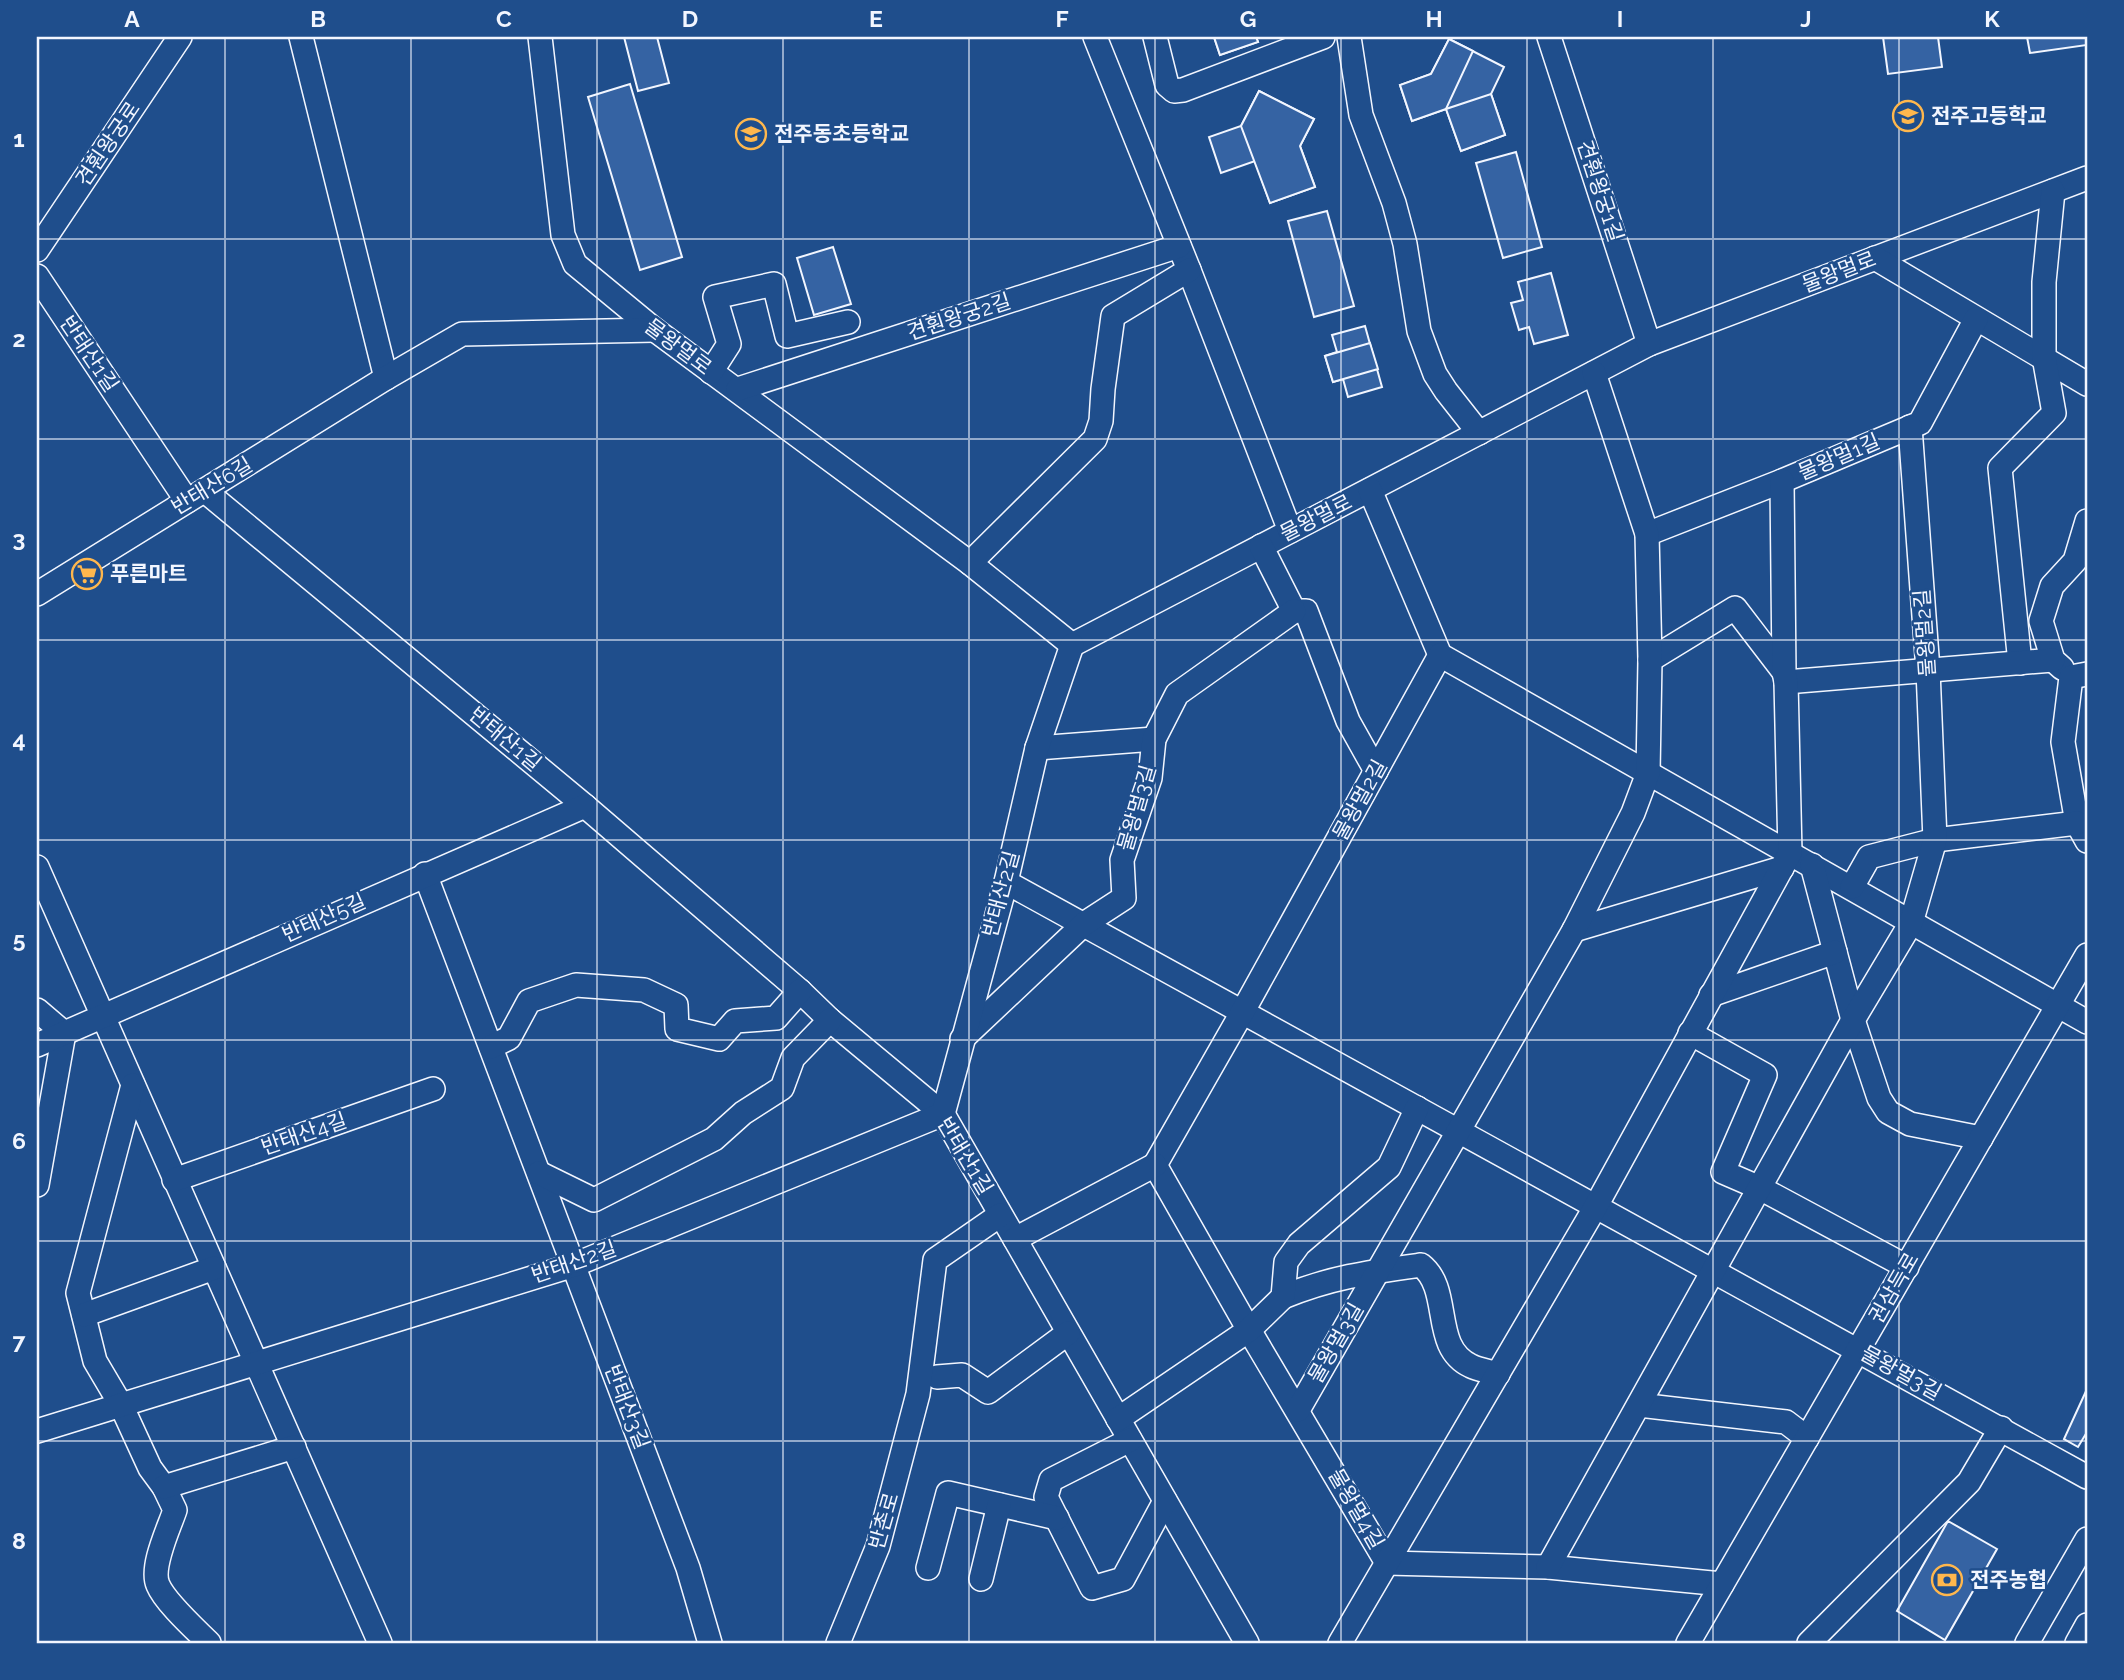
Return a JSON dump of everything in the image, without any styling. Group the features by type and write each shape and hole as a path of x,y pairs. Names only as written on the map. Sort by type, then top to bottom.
{"street":[{"name":"견훤왕궁로","path":"37,250 180,37"},
{"path":"302,37 386,378"},
{"name":"물왕멀로","path":"540,37 563,235 575,264 654,330 738,389 970,563 1072,645 1650,344 2087,178"},
{"path":"1095,37 1290,531"},
{"path":"1155,37 1167,85 1174,91 1183,90 1323,37"},
{"path":"1349,37 1362,115 1394,203 1405,244 1419,331 1435,374 1479,433"},
{"name":"견훤왕궁1길","path":"1549,37 1650,344"},
{"path":"2020,663 2000,468 2054,413 2044,357 2044,282 2053,191"},
{"name":"견훤왕궁2길","path":"738,389 1179,246"},
{"path":"1875,258 2087,384"},
{"path":"970,563 1095,439 1101,421 1102,389 1114,316 1189,270"},
{"name":"반태산1길","path":"37,276 196,496 585,806 800,991 830,1020 943,1114 1247,1643"},
{"path":"711,372 729,344 715,297 774,284 787,336 848,322"},
{"name":"물왕멀1길","path":"1647,534 1920,423 1976,319"},
{"name":"반태산6길","path":"37,594 386,378 462,334 654,330"},
{"path":"1574,930 1633,813 1648,773 1650,660 1647,534 1594,373"},
{"name":"물왕멀2길","path":"1853,1020 1911,923 1935,840 1928,670 1910,427"},
{"path":"1340,1643 1596,1206 1786,861 1782,481"},
{"path":"1370,489 1440,655 1648,773 1786,861 1812,866 1852,887 2087,1022"},
{"path":"2053,660 2041,621 2052,586 2075,561 2087,521"},
{"name":"물왕멀로","path":"1261,547 1294,611 1306,611 1348,721 1376,771"},
{"path":"1650,660 1735,608 1785,677"},
{"name":"물왕멀3길","path":"962,1039 1084,924 1124,898 1122,860 1150,778 1153,739 1177,694 1294,611"},
{"name":"반태산2길","path":"37,1431 574,1265 943,1114 1006,882 1037,748 1072,645"},
{"name":"물왕멀2길","path":"1243,1012 1440,655"},
{"path":"1785,677 1855,676 2053,660 2079,676 2063,742 2082,832 2041,828 1935,840 1869,857 1852,887"},
{"path":"1037,748 1153,739"},
{"name":"반태산5길","path":"37,1045 585,806"},
{"path":"1574,930 1786,861"},
{"path":"1812,866 1853,1020 1879,1098 1888,1112 1910,1124 1981,1139"},
{"path":"37,867 380,1643"},
{"name":"반태산3길","path":"425,874 688,1568 710,1643"},
{"name":"물왕멀3길","path":"1006,882 2087,1477"},
{"name":"물왕멀3길","path":"1298,1410 1574,930"},
{"path":"1711,995 1835,952"},
{"name":"권삼득로","path":"1688,1643 2087,955"},
{"path":"491,1047 509,1038 529,1001 576,985 644,990 676,1005 677,1029 719,1039 735,1021 776,1018 800,991"},
{"path":"37,1010 64,1033 37,1185"},
{"path":"1015,1239 1155,1165 1243,1012"},
{"path":"538,1173 594,1200 714,1139 743,1113 782,1088 793,1059 830,1020"},
{"path":"1548,1567 1853,1020"},
{"path":"1693,1026 1765,1075 1723,1172 1760,1188 1907,1267"},
{"path":"133,1085 78,1293 95,1361 121,1405 150,1468 164,1487 175,1510 158,1558 157,1583 175,1608 209,1643"},
{"name":"반태산4길","path":"174,1180 433,1088"},
{"path":"1283,1297 1286,1262 1292,1253 1389,1167 1418,1108"},
{"name":"물왕멀4길","path":"1155,1165 1387,1563 1548,1567 1722,1584"},
{"name":"반태산1길","path":"918,1394 935,1260 1000,1215"},
{"path":"1118,1419 1250,1330 1283,1297 1313,1284 1346,1275 1421,1265 1431,1273 1446,1336 1457,1357 1470,1366 1498,1374"},
{"path":"85,1315 214,1268"},
{"path":"937,1377 962,1375 988,1392 1068,1333"},
{"name":"반촌로","path":"838,1643 878,1546 918,1394"},
{"path":"1639,1405 1786,1422 1807,1438"},
{"path":"1809,1643 1969,1482 2001,1428"},
{"path":"1130,1440 1051,1480 1046,1497 1092,1588 1123,1579 1165,1501"},
{"path":"164,1487 294,1447"},
{"path":"928,1568 948,1493 1057,1518"},
{"path":"981,1579 999,1505"},
{"path":"2027,1643 2087,1539"},
{"path":"2077,1643 2087,1625"}],"building":[{"path":"624,37 657,37 669,83 638,91"},
{"path":"1214,37 1256,37 1258,42 1220,55"},
{"path":"1214,37 1256,37 1258,42 1220,55"},
{"path":"1883,37 1938,37 1942,67 1888,74"},
{"path":"2027,37 2087,37 2087,45 2030,53"},
{"path":"1449,39 1504,67 1491,94 1505,135 1461,151 1446,109 1412,121 1400,85 1431,74"},
{"path":"1449,39 1473,51 1446,109 1412,121 1400,85 1431,74"},
{"path":"630,84 682,257 640,270 588,97"},
{"path":"1259,91 1314,119 1300,146 1315,187 1270,203 1255,161 1221,173 1209,137 1241,126"},
{"path":"1259,91 1314,119 1300,146 1315,187 1270,203 1241,126"},
{"path":"1491,94 1505,135 1461,151 1446,109"},
{"path":"1516,152 1542,247 1503,258 1476,163"},
{"path":"1327,211 1354,306 1314,317 1288,221"},
{"path":"833,247 851,304 814,315 797,258"},
{"path":"1551,273 1568,335 1534,344 1529,327 1519,330 1511,303 1523,300 1518,282"},
{"path":"1365,326 1382,387 1348,397 1343,379 1333,382 1325,356 1337,352 1332,335"},
{"path":"1370,343 1378,369 1333,382 1325,356"},
{"path":"2087,1389 2087,1432 2078,1447 2064,1439"},
{"name":"전주농협","path":"1948,1521 1997,1549 1945,1640 1897,1611"}],"place":[{"name":"전주고등학교","path":"1908,116"},
{"name":"전주동초등학교","path":"751,134"},
{"name":"푸른마트","path":"87,574"},
{"name":"전주농협","path":"1947,1580"}]}
